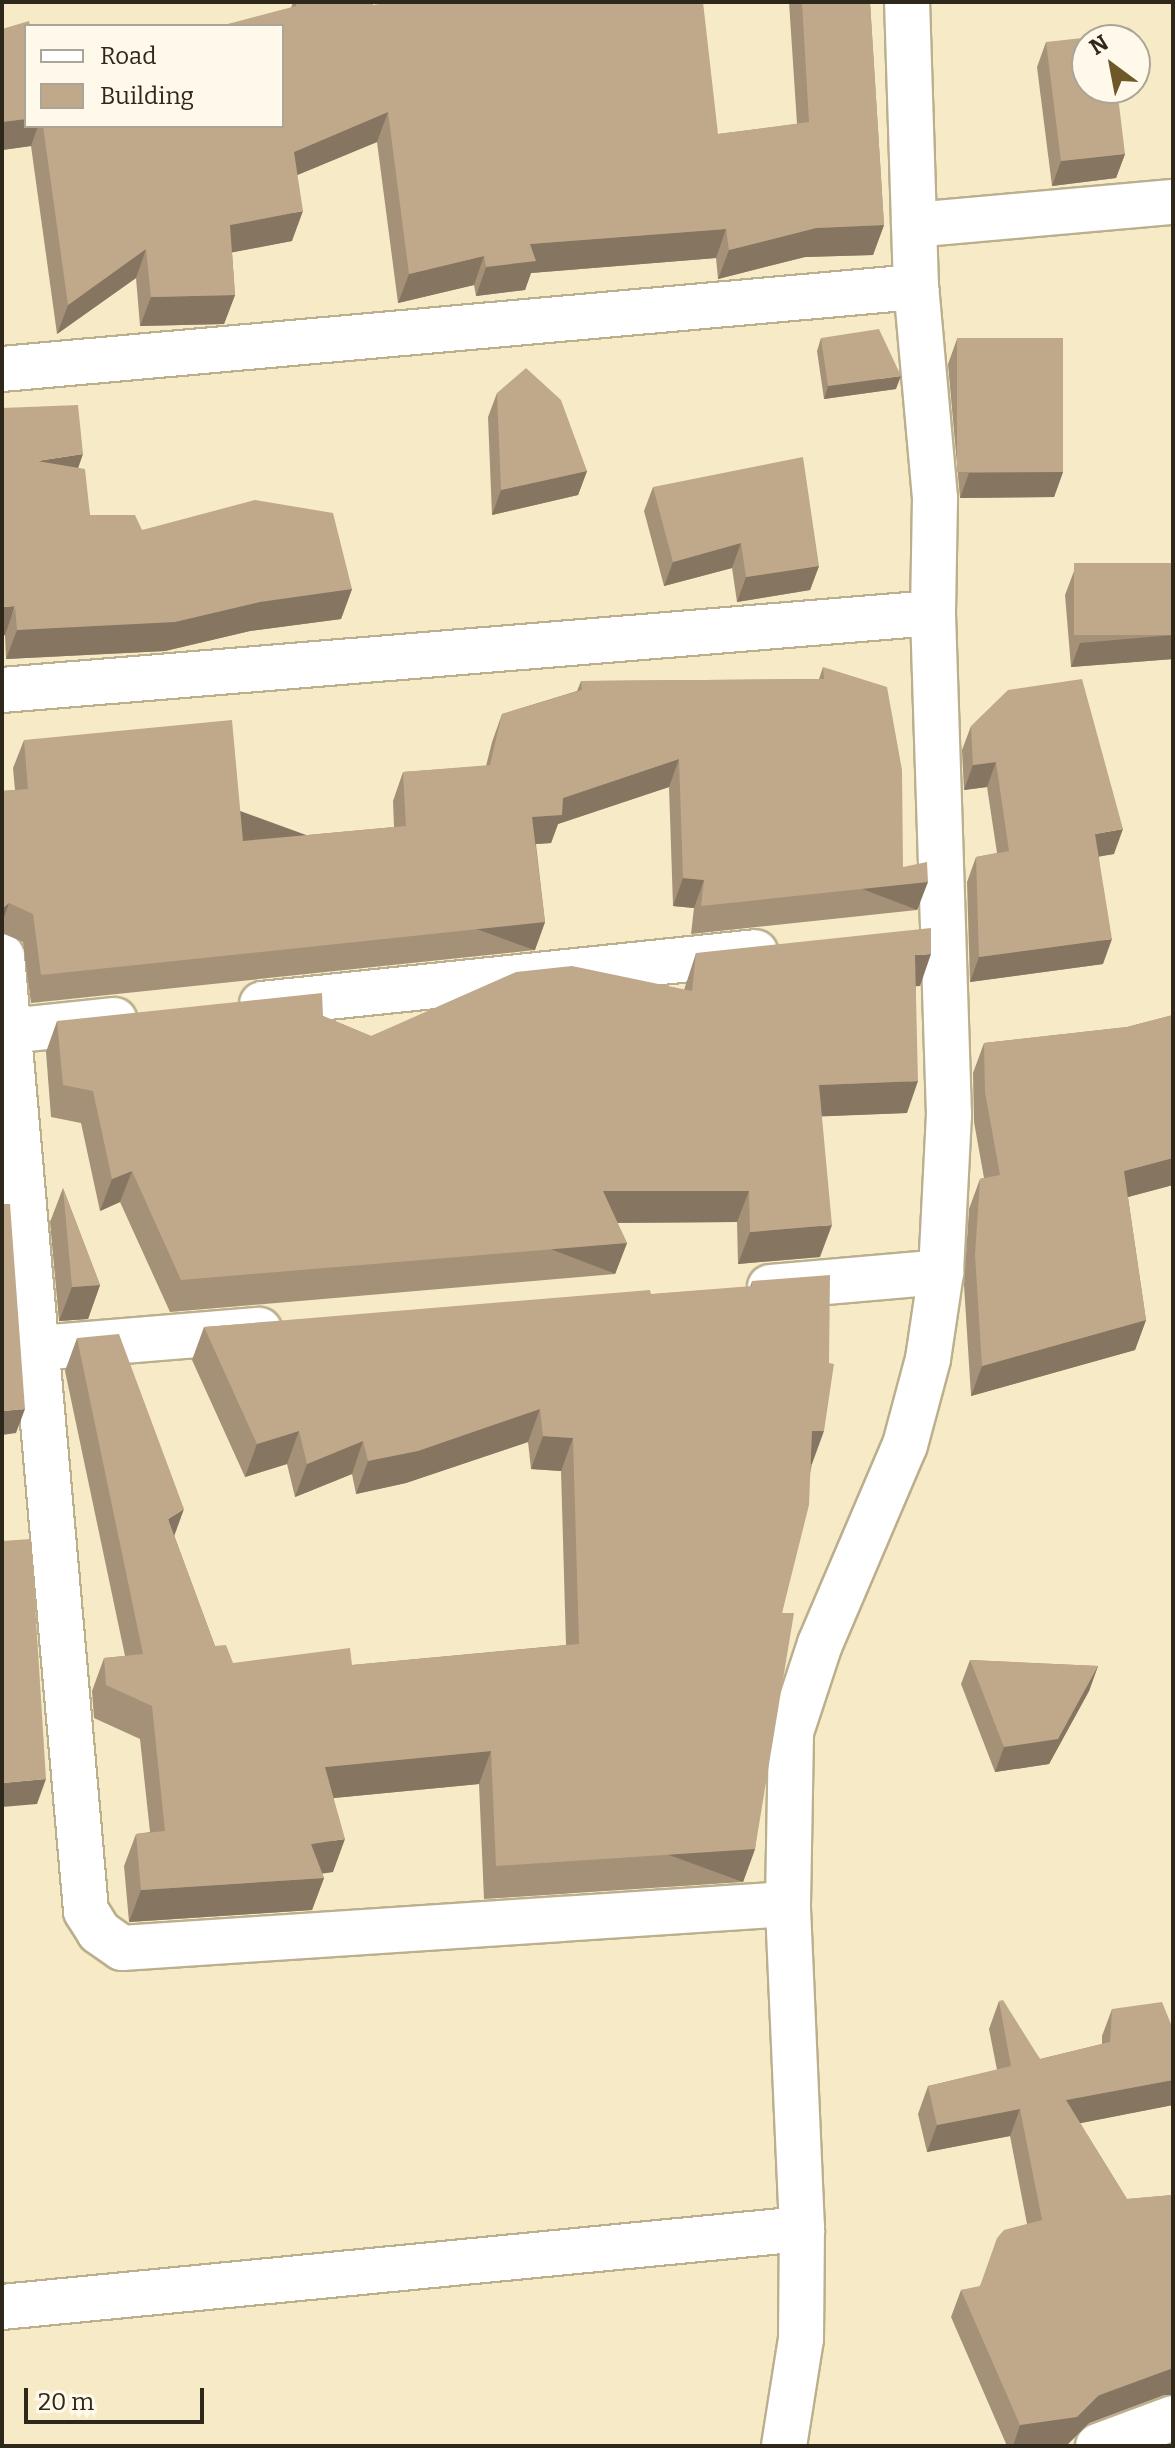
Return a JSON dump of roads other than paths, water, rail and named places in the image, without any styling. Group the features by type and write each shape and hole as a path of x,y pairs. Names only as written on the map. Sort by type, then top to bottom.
{"street":[{"path":"784,2446 801,2339 802,2229 788,1904 791,1732 820,1644 905,1445 928,1359 941,1272 949,1115 946,932 940,886 933,613 935,498 916,287 907,2"},
{"path":"914,225 1173,202"},
{"path":"2,369 916,287"},
{"path":"2,690 933,613"},
{"path":"899,937 946,932"},
{"path":"216,1009 803,947"},
{"path":"2,956 86,1911 99,1932 122,1948 788,1904"},
{"path":"9,1031 152,1016"},
{"path":"723,1291 941,1272"},
{"path":"38,1348 293,1327"},
{"path":"2,2307 802,2229"},
{"path":"1098,2446 1173,2418"}]}
